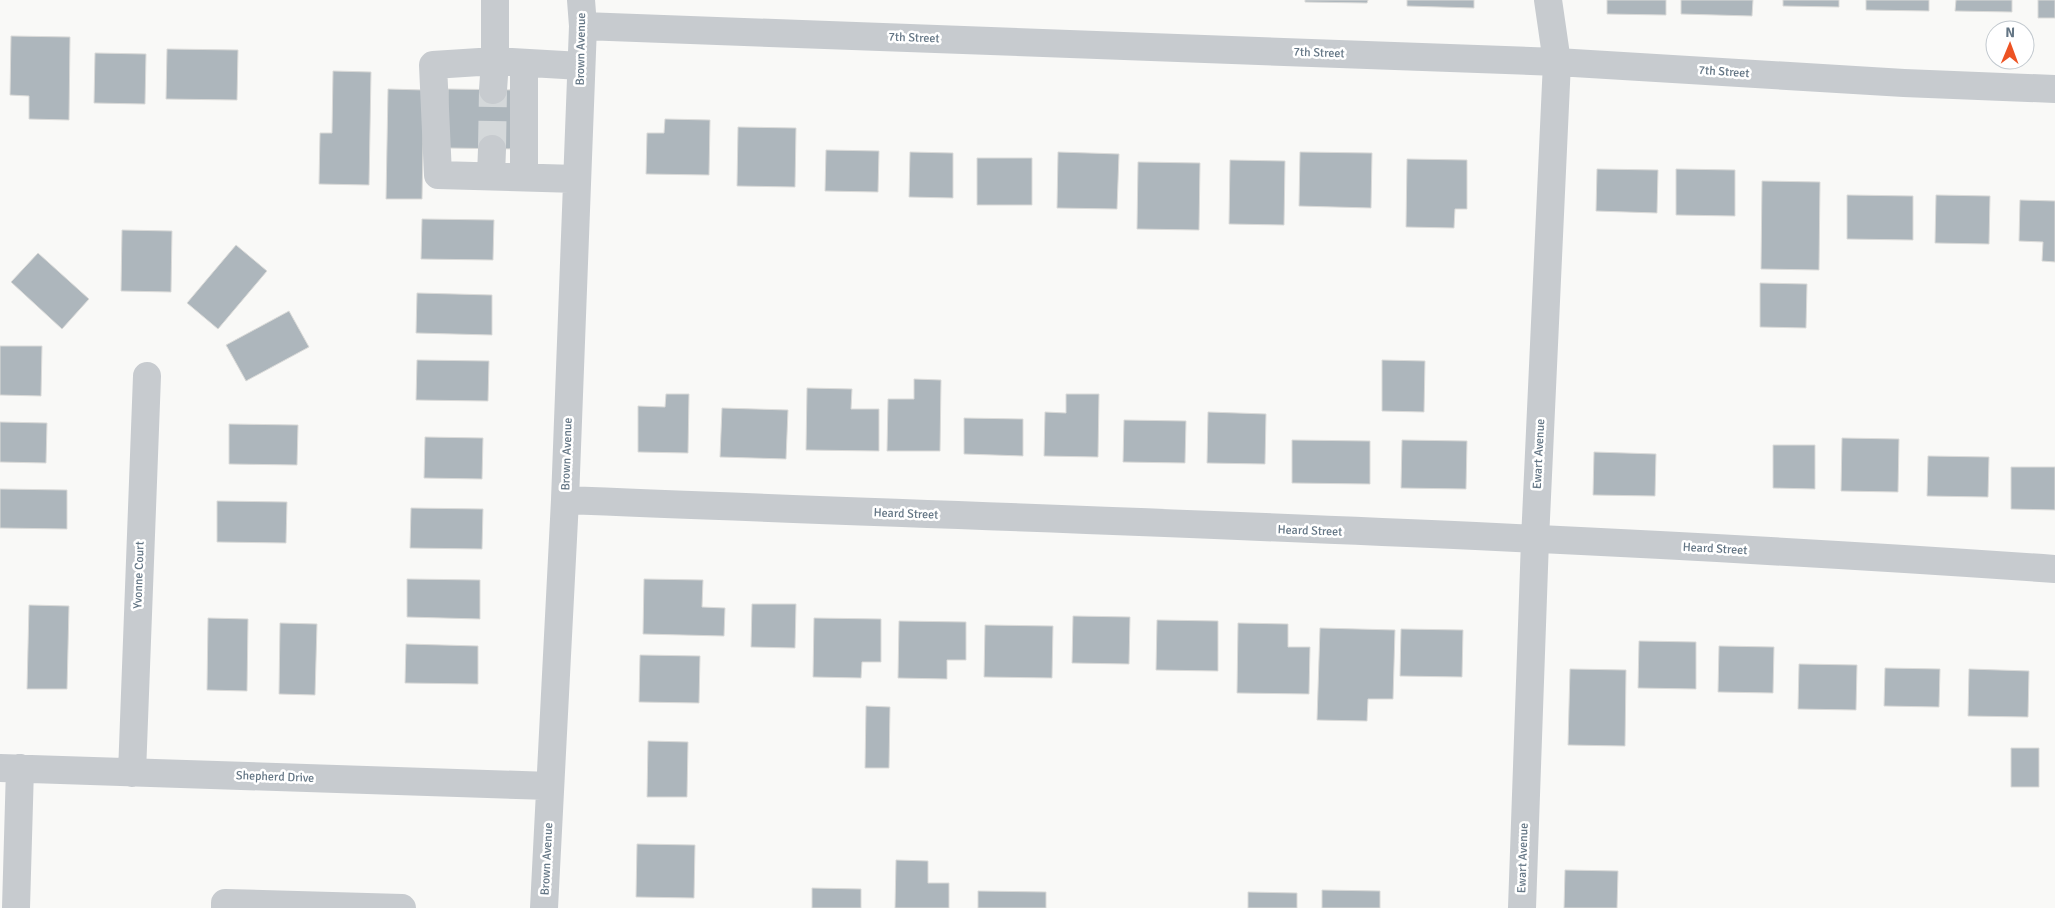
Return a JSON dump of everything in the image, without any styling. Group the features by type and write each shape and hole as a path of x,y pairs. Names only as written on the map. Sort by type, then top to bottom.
{"street":[{"path":"493,90 495,0"},
{"name":"Ewart Avenue","path":"1522,908 1535,540 1557,62 1548,0"},
{"name":"7th Street","path":"582,13 1557,62 1904,83 2055,89"},
{"name":"Brown Avenue","path":"544,908 565,500 582,13"},
{"path":"577,179 438,175 433,65 495,61 581,66"},
{"path":"524,63 524,177"},
{"path":"491,176 492,148"},
{"name":"Yvonne Court","path":"132,773 146,376"},
{"name":"Heard Street","path":"565,500 1535,540 1900,558 2055,569"},
{"path":"10,768 16,908"},
{"name":"Shepherd Drive","path":"10,768 550,786"},
{"path":"225,908 225,903 402,908"}],"building":[{"path":"1305,0 1368,0 1367,3 1305,2"},
{"path":"1407,0 1474,0 1474,8 1407,6"},
{"path":"1607,0 1666,0 1666,15 1607,14"},
{"path":"1681,0 1753,0 1752,16 1681,14"},
{"path":"1783,0 1839,0 1839,7 1783,6"},
{"path":"1866,0 1929,0 1929,11 1866,10"},
{"path":"1956,0 2012,0 2012,12 1955,11"},
{"path":"2038,0 2055,0 2055,18 2038,18"},
{"path":"11,36 70,37 69,120 29,119 29,96 10,95"},
{"path":"167,49 238,50 237,100 166,99"},
{"path":"95,53 146,54 145,104 94,103"},
{"path":"333,71 371,72 369,185 319,184 320,133 332,133"},
{"path":"388,89 424,90 422,199 386,199"},
{"path":"448,89 518,90 517,149 447,148"},
{"path":"665,119 710,120 709,175 646,174 647,133 664,133"},
{"path":"738,127 796,128 795,187 737,186"},
{"path":"826,150 879,151 878,192 825,191"},
{"path":"910,152 953,153 953,198 909,197"},
{"path":"1058,152 1119,154 1117,209 1057,208"},
{"path":"1300,152 1372,153 1371,208 1299,206"},
{"path":"977,158 1032,158 1032,205 977,205"},
{"path":"1407,159 1467,160 1467,209 1455,209 1454,228 1406,227"},
{"path":"1230,160 1285,161 1284,225 1229,224"},
{"path":"1138,162 1200,163 1199,230 1137,229"},
{"path":"1597,169 1658,170 1657,213 1596,211"},
{"path":"1676,169 1735,170 1735,216 1676,215"},
{"path":"1762,181 1820,182 1819,270 1761,269"},
{"path":"1847,195 1913,196 1913,240 1847,239"},
{"path":"1936,195 1990,196 1989,244 1935,243"},
{"path":"2020,200 2055,201 2055,262 2042,261 2043,242 2019,241"},
{"path":"422,219 494,220 493,260 421,259"},
{"path":"122,230 172,231 171,292 121,291"},
{"path":"236,245 267,271 218,329 187,303"},
{"path":"38,253 89,299 62,329 11,282"},
{"path":"1760,283 1807,284 1806,328 1760,327"},
{"path":"417,293 492,295 492,335 416,333"},
{"path":"289,311 309,347 246,381 226,345"},
{"path":"0,346 42,346 41,396 0,395"},
{"path":"417,360 489,361 488,401 416,400"},
{"path":"1382,360 1425,361 1424,412 1382,411"},
{"path":"914,379 941,380 940,451 887,451 888,399 914,399"},
{"path":"807,388 852,389 851,409 879,409 879,451 806,450"},
{"path":"666,394 689,394 688,453 638,452 638,406 665,407"},
{"path":"1066,394 1099,394 1098,457 1044,456 1045,412 1066,413"},
{"path":"722,408 788,410 786,459 720,457"},
{"path":"1208,412 1266,414 1265,464 1207,463"},
{"path":"964,418 1023,419 1023,456 964,454"},
{"path":"1124,420 1186,421 1185,463 1123,462"},
{"path":"0,422 47,423 46,463 0,462"},
{"path":"229,424 298,425 297,465 229,464"},
{"path":"425,437 483,438 482,479 424,478"},
{"path":"1842,438 1899,439 1898,492 1841,491"},
{"path":"1292,440 1370,441 1370,484 1292,483"},
{"path":"1402,440 1467,441 1466,489 1401,488"},
{"path":"1773,445 1815,445 1815,489 1773,488"},
{"path":"1594,452 1656,454 1655,496 1593,495"},
{"path":"1928,456 1989,457 1988,497 1927,496"},
{"path":"2011,467 2055,467 2055,510 2011,509"},
{"path":"0,489 67,490 67,529 0,528"},
{"path":"217,501 287,502 286,543 217,542"},
{"path":"411,508 483,509 482,549 410,548"},
{"path":"407,579 480,580 480,619 407,617"},
{"path":"644,579 703,580 702,607 725,608 724,636 643,634"},
{"path":"752,604 796,604 795,648 751,647"},
{"path":"29,605 69,606 67,689 27,689"},
{"path":"1073,616 1130,617 1129,664 1072,663"},
{"path":"208,618 248,619 247,691 207,690"},
{"path":"814,618 881,619 881,662 862,662 861,678 813,677"},
{"path":"1157,620 1218,621 1218,671 1156,670"},
{"path":"899,621 966,622 966,660 947,660 947,679 898,678"},
{"path":"280,623 317,624 315,695 279,694"},
{"path":"1238,623 1288,624 1288,647 1310,647 1309,694 1237,693"},
{"path":"985,625 1053,626 1052,678 984,677"},
{"path":"1320,628 1395,630 1393,699 1368,699 1367,721 1317,720"},
{"path":"1401,629 1463,630 1462,677 1400,676"},
{"path":"1639,641 1696,642 1696,689 1638,688"},
{"path":"406,644 478,646 478,684 405,683"},
{"path":"1719,646 1774,647 1773,693 1718,692"},
{"path":"640,655 700,656 699,703 639,702"},
{"path":"1799,664 1857,665 1856,710 1798,709"},
{"path":"1885,668 1940,669 1939,707 1884,706"},
{"path":"1570,669 1626,670 1625,746 1568,745"},
{"path":"1969,669 2029,671 2028,717 1968,716"},
{"path":"866,706 890,707 889,768 865,768"},
{"path":"648,741 688,742 687,797 647,797"},
{"path":"2011,748 2039,748 2039,787 2011,787"},
{"path":"637,844 695,845 694,898 636,897"},
{"path":"896,860 928,861 928,883 949,883 949,908 895,908"},
{"path":"1565,870 1618,871 1617,908 1564,908"},
{"path":"812,888 861,889 861,908 812,908"},
{"path":"1322,890 1380,891 1380,908 1322,908"},
{"path":"978,891 1046,892 1046,908 978,908"},
{"path":"1248,892 1297,893 1297,908 1248,908"}],"tunnel":[{"path":"492,149 493,90"}]}
